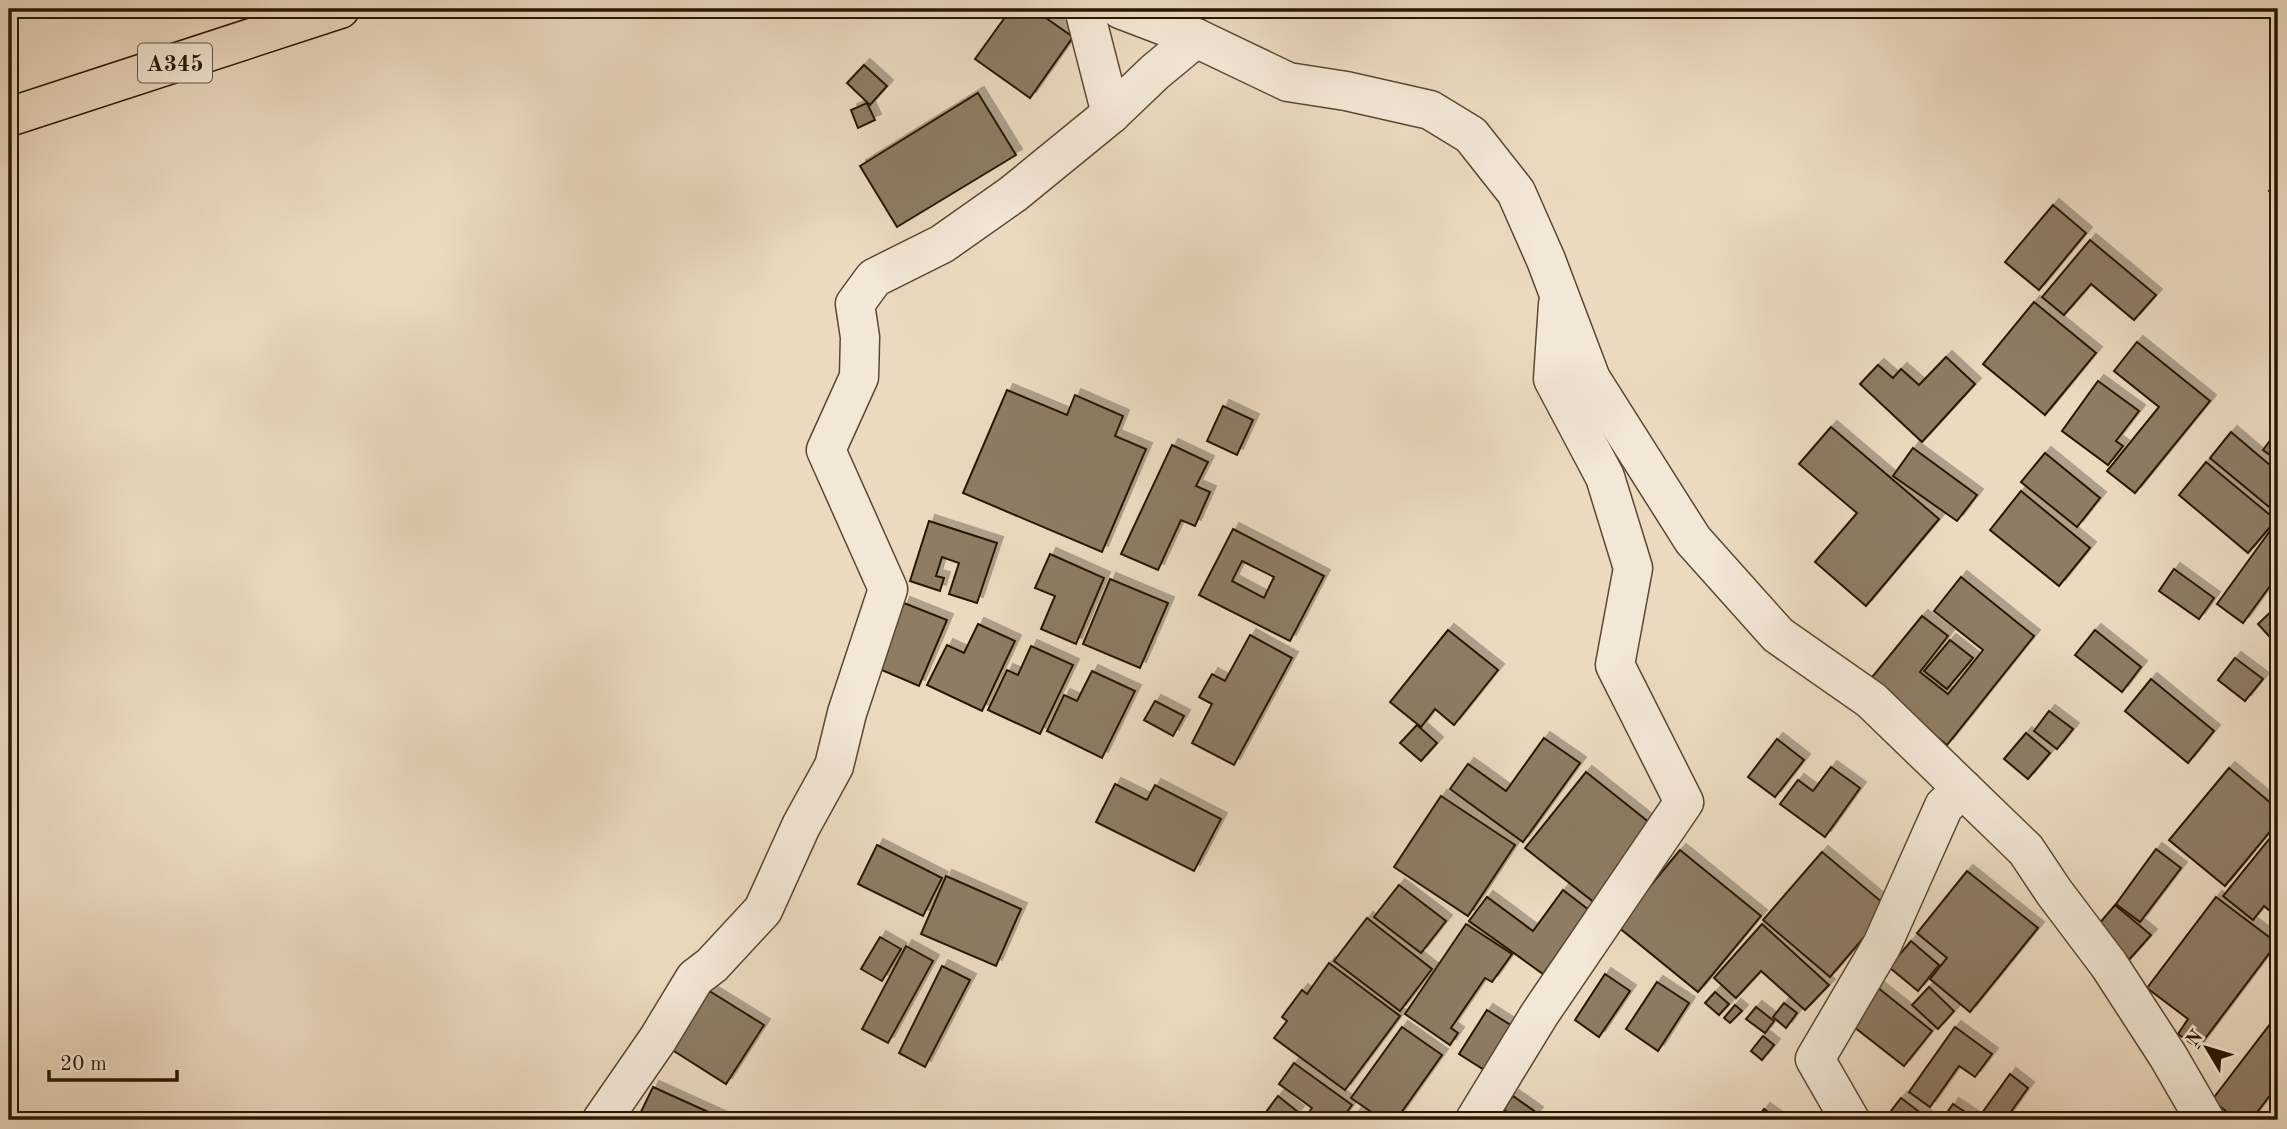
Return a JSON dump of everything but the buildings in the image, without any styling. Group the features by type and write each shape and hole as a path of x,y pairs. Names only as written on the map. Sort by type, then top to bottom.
{"highway":[{"name":"A345","path":"9,117 340,9"}],"street":[{"path":"1084,9 1111,114"},
{"path":"1120,9 1196,38 1288,82 1346,91 1430,110 1471,135 1516,192 1559,293 1591,379 1693,540 1778,635 1871,699 2026,850 2109,965 2168,1056 2205,1120"},
{"path":"602,1120 643,1062 695,978 712,965 762,910 801,826 834,766 847,713 888,589 825,450 859,377 860,337 855,304 874,278 942,244 1013,194 1111,114 1196,38"},
{"path":"1475,1120 1539,1015 1684,802 1615,665 1633,568 1605,477 1553,379 1559,293"},
{"path":"1850,1120 1815,1059 1882,945 1944,806 1963,789"}]}
